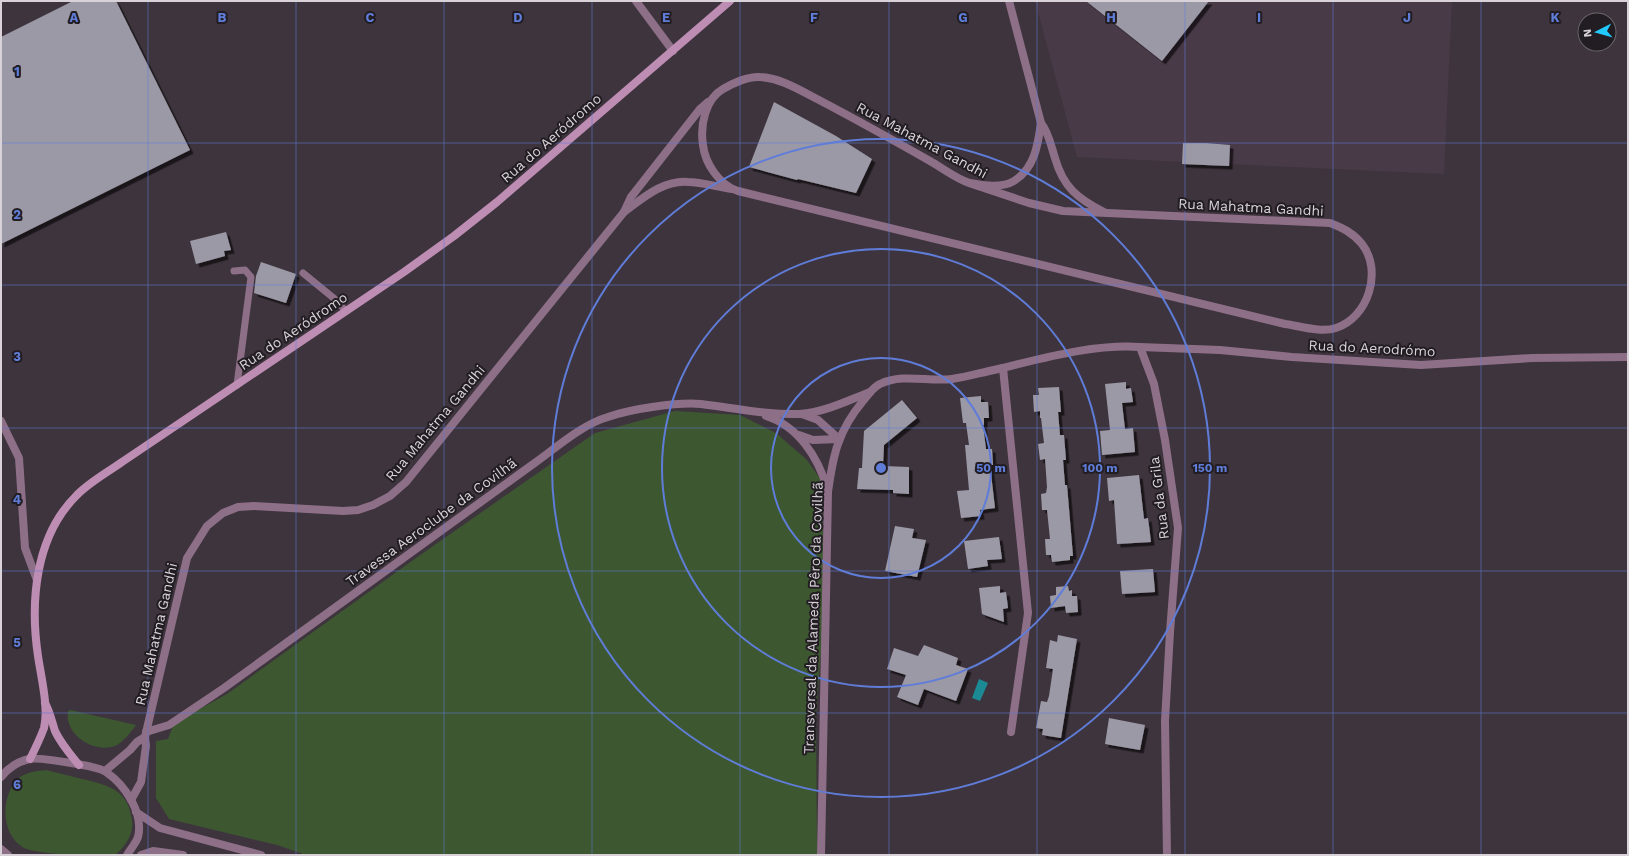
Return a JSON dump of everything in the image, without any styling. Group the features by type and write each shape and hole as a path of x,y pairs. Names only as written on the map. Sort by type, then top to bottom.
{"main road":[{"name":"Rua do Aeródromo","path":"30,759 44,726 45,703 35,636 34,608 37,580 48,537 63,510 76,495 122,462 404,272 497,202 730,1"},
{"path":"45,703 52,716 55,730 65,749 79,765"}],"street":[{"path":"636,1 673,50"},
{"path":"969,183 998,186 1013,181 1023,174 1036,154 1041,123 1009,1"},
{"name":"Rua Mahatma Gandhi","path":"131,800 141,782 146,746 146,734 187,558 207,526 223,513 238,506 343,511 358,510 373,505 390,496 406,482 624,212 631,197 700,109 722,89 737,82 760,77 782,82 862,122 969,183 1029,203 1063,211 1330,223 1347,230 1363,245 1371,264 1372,284 1365,303 1352,321 1335,328 1318,329 1285,324 733,190 688,182 668,184 651,192 624,212"},
{"name":"Rua Mahatma Gandhi","path":"712,99 706,110 703,127 702,139 704,155 717,176 733,190"},
{"path":"1041,123 1046,129 1057,166 1067,184 1076,195 1085,202 1106,213"},
{"path":"870,392 880,384 898,378 951,379 1098,348 1119,346 1140,347"},
{"name":"Rua do Aerodrómo","path":"1140,347 1220,350 1292,357 1421,365 1532,358 1628,357"},
{"name":"Rua da Grila","path":"1140,347 1154,384 1165,440 1178,528 1165,721 1167,855"},
{"path":"1003,368 1028,613 1011,732"},
{"name":"Travessa Aeroclube da Covilhã","path":"756,413 801,414 834,407 870,392"},
{"name":"Transversal da Alameda Pêro da Covilhã","path":"821,855 828,492 832,465 839,439 851,415 870,392"},
{"name":"Travessa Aeroclube da Covilhã","path":"146,734 169,725 542,458 588,426 606,417 663,406 699,404 756,413 777,419 795,433 811,450 820,467 828,492"},
{"name":"Travessa Aeroclube da Covilhã","path":"801,414 818,420 839,439"},
{"path":"1,421 19,458 25,548 37,580"},
{"name":"Travessa Aeroclube da Covilhã","path":"795,433 813,440 839,439"},
{"path":"105,771 146,734"},
{"path":"1,777 8,768 30,759 61,761 105,771 127,792 138,816 138,837 127,855"},
{"path":"136,812 160,828 261,855"},
{"path":"1,849 8,855"},
{"path":"141,855 153,851 183,855"}],"lane":[{"path":"234,272 245,270 251,277 237,385"},
{"path":"303,273 336,300 346,311"}],"shaded area":[{"path":"1035,1 1452,1 1444,174 1077,157"}],"green space":[{"path":"675,411 740,415 776,433 807,460 821,480 824,556 822,637 816,716 817,855 306,855 277,845 169,819 156,798 156,741 168,739 176,718 189,715 227,694 416,558 595,433"},
{"path":"71,710 136,725 117,745 100,747 91,745 83,741 71,728 68,720 68,711"},
{"path":"46,770 101,784 116,790 122,795 130,810 132,830 128,840 115,855 68,854 33,851 24,848 16,842 10,833 7,824 6,803 9,793 13,784 20,777 32,772"}],"water":[{"path":"979,679 988,683 980,701 972,698"}],"building":[{"path":"73,1 116,1 190,150 1,244 1,37"},
{"path":"1086,1 1209,1 1162,61"},
{"path":"774,102 836,136 872,159 856,193 797,180 749,167"},
{"path":"1183,143 1230,145 1229,166 1182,164"},
{"path":"226,232 231,250 224,251 225,256 196,264 190,241"},
{"path":"261,262 296,274 286,303 254,293 256,276"},
{"path":"1126,382 1126,389 1131,388 1133,402 1122,403 1125,429 1133,428 1135,452 1102,455 1100,431 1110,430 1105,384"},
{"path":"1059,387 1061,412 1058,412 1060,435 1064,435 1066,460 1063,460 1065,485 1067,485 1073,556 1070,556 1070,560 1052,562 1051,555 1046,555 1045,539 1050,539 1047,510 1042,510 1041,494 1046,493 1047,487 1045,459 1040,460 1038,444 1044,443 1040,411 1034,412 1033,395 1039,395 1038,388"},
{"path":"981,396 981,402 988,402 989,418 984,418 983,425 986,449 992,449 993,465 990,465 995,508 980,510 981,516 961,518 957,491 969,490 965,445 969,445 966,423 963,423 960,398"},
{"path":"902,400 917,418 884,445 883,466 909,467 909,494 893,493 893,490 857,489 859,468 862,468 864,431"},
{"path":"1139,475 1144,519 1148,518 1151,542 1117,544 1114,500 1109,501 1107,478"},
{"path":"895,526 914,529 912,538 926,540 917,577 885,571"},
{"path":"999,537 1002,559 987,560 988,566 968,569 964,541"},
{"path":"1153,569 1155,592 1122,594 1120,571"},
{"path":"1000,586 1000,593 1006,592 1008,608 1003,609 1004,622 982,614 979,588"},
{"path":"1068,586 1069,591 1072,590 1072,596 1077,596 1078,612 1066,613 1065,606 1051,608 1050,596 1056,595 1056,587"},
{"path":"1058,635 1077,639 1061,738 1042,735 1043,729 1036,728 1041,701 1047,702 1049,696 1053,669 1046,668 1050,640 1057,642"},
{"path":"924,645 958,658 956,665 968,669 956,701 924,689 918,705 897,697 906,675 887,669 894,648 918,656"},
{"path":"1109,718 1145,725 1140,750 1105,744"}]}
